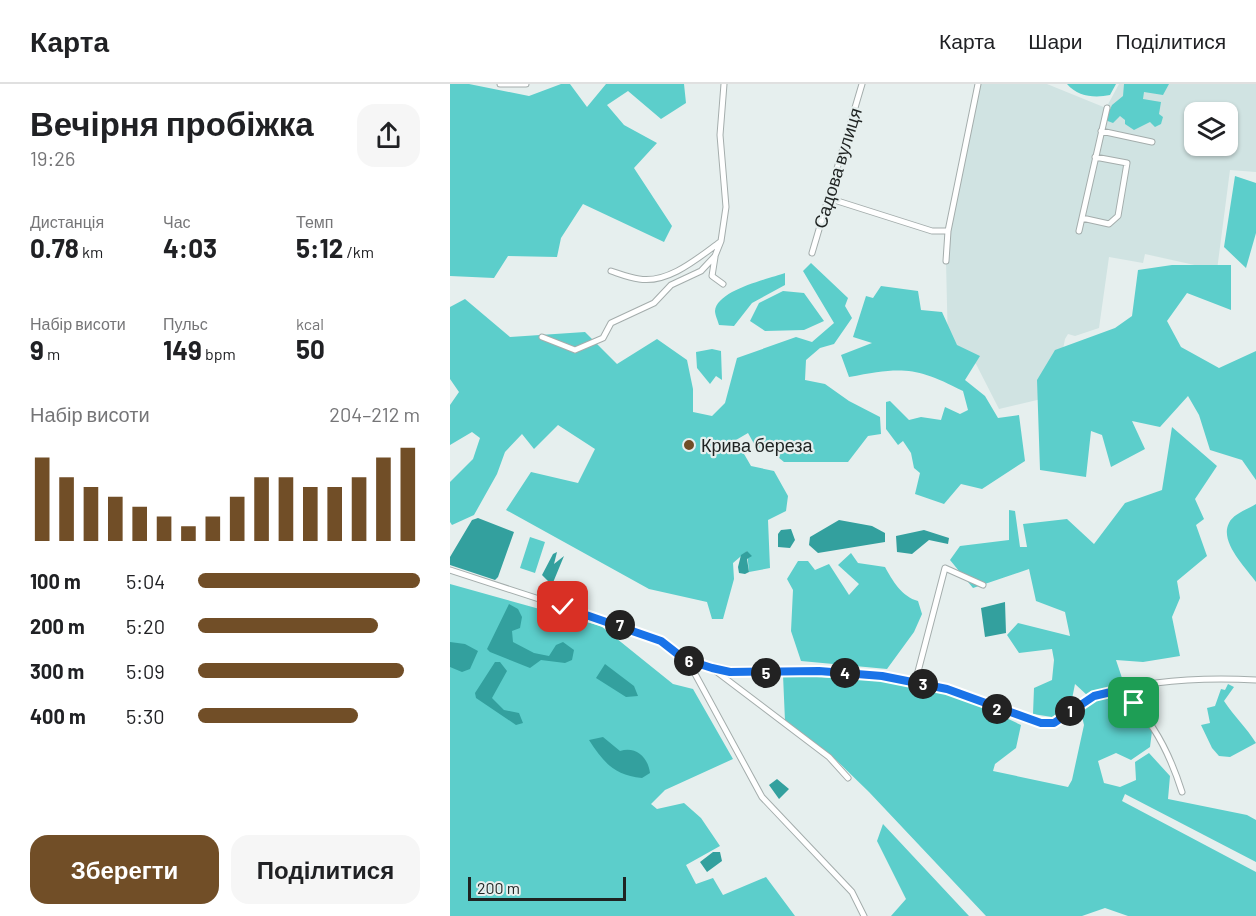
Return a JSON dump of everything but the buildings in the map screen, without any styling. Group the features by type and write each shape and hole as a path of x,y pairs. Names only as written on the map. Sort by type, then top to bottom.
{"street":[{"path":"500,84 526,84"},
{"path":"723,284 712,276 715,256 721,241 726,207 720,135 724,84"},
{"name":"Садова вулиця","path":"812,253 862,84"},
{"path":"946,261 948,231 978,84"},
{"path":"1079,231 1107,108"},
{"path":"1101,131 1152,142"},
{"path":"1082,218 1109,224 1118,216 1127,163 1095,157"},
{"path":"828,198 932,231 948,231"},
{"path":"611,271 640,280 655,279 678,271 721,241"},
{"path":"543,337 575,350 603,338 611,323 654,303 671,285 701,271 715,256"},
{"path":"915,683 945,568 984,585"},
{"path":"450,570 661,641 684,659 696,676 762,797 852,892 864,916"},
{"path":"684,659 730,672 779,674 819,671 882,676 947,689 1041,723 1054,723 1094,696 1128,688 1180,680 1256,680"},
{"path":"696,676 709,667"},
{"path":"709,667 829,757 848,778"},
{"path":"1128,688 1134,703 1153,728 1170,760 1182,792"}],"shaded area":[{"path":"450,84 469,84 529,96 561,84 570,84 587,107 606,84 684,84 686,103 661,119 628,91 607,105 624,125 657,143 634,168 672,226 664,242 583,204 561,238 557,257 508,256 494,278 450,276"},
{"path":"978,84 1047,84 1106,108 1119,84 1256,84 1256,172 1230,170 1217,270 1145,254 1143,263 1109,257 1099,328 1075,336 1068,334 1065,339 1054,396 999,409 976,364 948,347 946,261 948,231"},
{"path":"1067,84 1116,84 1110,95 1087,96 1076,92"},
{"path":"1124,84 1169,84 1163,95 1144,92 1143,99 1161,102 1159,114 1163,117 1161,124 1155,127 1150,122 1134,130 1125,124 1125,120 1120,116 1113,123 1105,120 1112,105 1123,96"},
{"path":"1235,176 1256,183 1256,233 1246,268 1224,247"},
{"path":"811,263 848,298 845,306 852,318 834,344 820,348 806,360 805,380 825,384 849,401 880,417 881,434 868,436 848,462 784,462 766,447 757,449 748,433 736,440 751,466 774,471 788,496 786,511 768,520 770,568 749,572 747,551 733,563 734,579 723,619 712,619 707,602 649,589 506,510 531,472 578,483 595,449 558,425 534,449 522,434 505,452 497,474 474,515 452,525 450,522 450,482 473,459 480,438 472,432 450,445 450,405 459,392 450,379 450,307 465,299 510,337 585,332 617,364 657,339 687,360 693,389 693,412 712,416 725,403 737,358 796,337 812,342 834,323 803,271"},
{"path":"1172,265 1231,265 1231,310 1187,293 1167,321 1181,347 1219,368 1256,351 1256,480 1242,460 1210,450 1199,415 1188,396 1160,427 1132,421 1145,449 1111,467 1102,435 1091,431 1086,477 1040,470 1037,380 1055,350 1115,328 1132,316 1138,270"},
{"path":"785,273 785,285 752,303 734,326 719,325 715,311 724,297 744,286"},
{"path":"881,286 918,291 921,310 942,312 957,345 980,356 965,380 985,396 998,418 1019,415 1025,461 982,489 961,484 944,504 915,494 920,473 914,468 911,453 903,441 898,445 886,429 886,402 890,401 909,420 921,417 941,420 945,407 960,414 968,410 963,391 932,377 908,371 882,371 849,377 841,355 872,343 853,337 866,296 873,298"},
{"path":"783,291 804,293 824,321 804,330 765,331 750,321 759,303"},
{"path":"712,349 721,351 722,380 716,376 710,384 697,368 696,352"},
{"path":"1172,427 1217,466 1195,499 1204,519 1196,525 1207,556 1177,581 1180,598 1172,617 1180,656 1143,662 1116,660 1125,687 1088,696 1075,684 1071,704 1052,717 1033,714 1034,688 1052,680 1054,660 1052,649 1019,653 1007,635 1018,623 1070,636 1065,612 1036,601 1029,569 973,588 950,560 960,546 1009,540 1009,510 1015,511 1020,547 1027,547 1023,524 1067,519 1094,544 1125,503 1162,490"},
{"path":"1256,504 1256,582 1235,554 1227,530 1234,517"},
{"path":"478,518 514,532 495,580 450,565 450,557 472,520"},
{"path":"839,520 872,526 885,533 885,542 818,553 809,545 810,537"},
{"path":"791,529 795,540 790,548 778,547 778,534 781,530"},
{"path":"924,530 949,538 948,544 929,540 912,554 897,552 896,536"},
{"path":"530,537 545,542 535,573 520,568"},
{"path":"747,551 752,556 747,559 749,572 739,573 741,555"},
{"path":"557,552 554,564 564,556 552,585 542,575 553,554"},
{"path":"851,553 858,563 885,567 902,592 918,601 922,614 914,632 887,669 801,661 791,631 793,590 787,579 798,561 808,561 815,570 829,564 849,595 859,584 838,565"},
{"path":"450,584 601,626 673,684 693,689 733,759 665,790 651,804 657,809 684,803 701,818 720,846 686,865 696,884 713,878 723,895 766,877 795,916 450,916"},
{"path":"1005,602 1006,633 985,637 981,608"},
{"path":"509,604 518,609 522,617 520,628 512,631 513,642 534,653 549,656 556,645 563,642 574,650 572,660 565,663 541,660 530,668 490,652 487,649"},
{"path":"450,642 465,644 478,651 470,669 462,672 450,667"},
{"path":"495,662 500,662 507,671 492,698 504,710 519,713 523,723 516,725 476,698 475,693"},
{"path":"605,664 634,686 638,696 626,697 596,678"},
{"path":"783,675 884,681 964,698 1021,725 1016,748 995,764 993,771 1068,787 1072,780 1084,725 1080,708 1097,698 1126,692 1132,705 1152,731 1150,747 1131,760 1116,753 1098,761 1104,783 1120,787 1136,780 1135,762 1149,753 1170,776 1168,799 1247,815 1256,820 1256,862 1125,794 1122,801 1256,872 1256,916 1128,916 1105,908 1082,916 986,916 833,757 785,721"},
{"path":"1228,684 1234,687 1224,701 1256,743 1230,757 1219,756 1212,748 1201,725 1210,723 1207,708 1215,706 1221,689 1225,690"},
{"path":"603,737 620,751 631,750 640,754 647,762 650,773 642,778 624,774 611,767 589,740"},
{"path":"777,779 789,789 779,799 769,785"},
{"path":"883,824 969,916 891,916 906,899 877,841"},
{"path":"713,852 720,852 722,861 707,872 700,862"}],"place":[{"name":"Крива береза","path":"689,445"}],"route":[{"path":"563,607 661,641 684,659 730,672 785,674 819,671 882,676 947,689 1041,723 1054,723 1094,696 1128,688 1134,703"}]}
